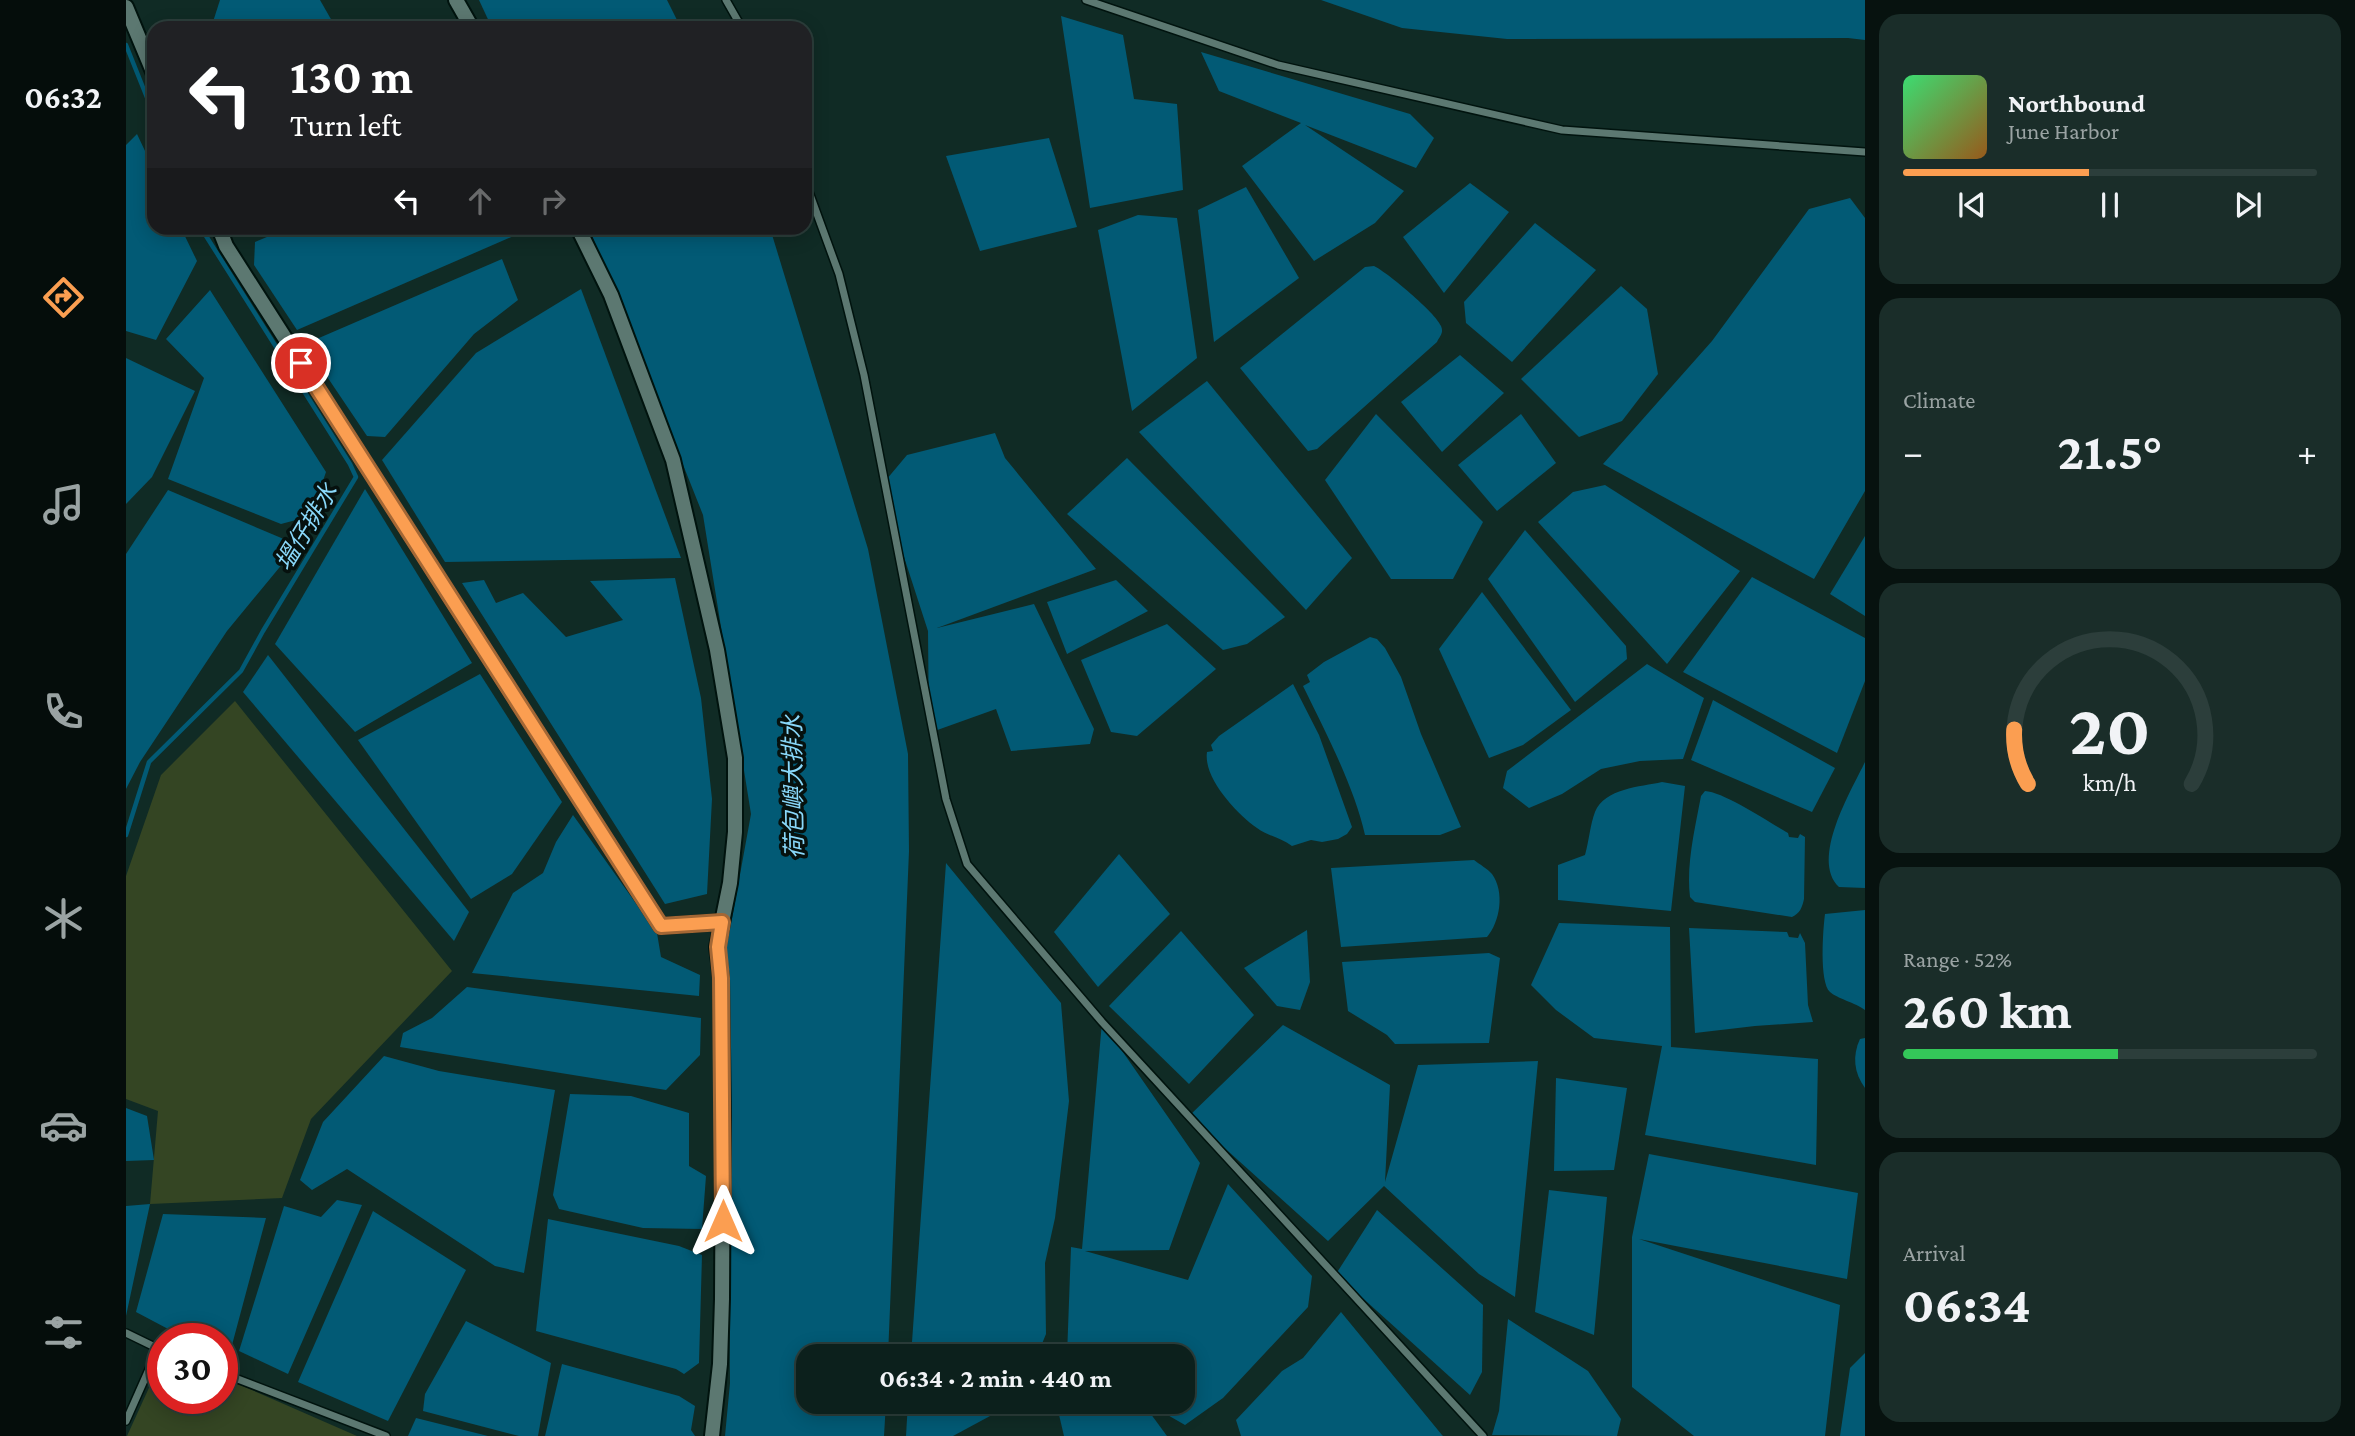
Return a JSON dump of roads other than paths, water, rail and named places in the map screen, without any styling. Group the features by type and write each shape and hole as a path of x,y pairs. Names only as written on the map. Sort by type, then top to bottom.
{"street":[{"path":"456,0 468,21"},
{"path":"126,7 147,57"},
{"path":"222,235 226,246 661,926 722,922"},
{"path":"581,235 611,295 673,460 718,650 735,758 737,800 730,883 718,947 723,1116 722,1299 720,1364 712,1436"}],"lane":[{"path":"726,0 738,21"},
{"path":"1086,0 1278,65 1562,130 1865,152"},
{"path":"812,200 839,274 864,375 946,799 967,864 1102,1022 1336,1273 1483,1436"},
{"path":"126,1334 147,1344"},
{"path":"126,1421 147,1377"},
{"path":"238,1379 386,1436"}],"water":[{"path":"220,0 320,0 332,21 213,21"},
{"path":"479,0 667,0 678,21 489,21"},
{"path":"1321,0 1865,0 1865,40 1507,39 1402,28"},
{"path":"1061,16 1123,35 1134,99 1177,104 1183,190 1090,208"},
{"path":"1201,52 1410,114 1434,138 1416,168 1305,125 1404,191 1375,223 1314,261 1242,166 1301,123 1219,91"},
{"path":"137,134 147,155 147,235 184,235 197,261 156,340 126,331 126,145"},
{"path":"1049,138 1077,227 980,251 946,156"},
{"path":"1470,183 1509,212 1444,293 1403,237"},
{"path":"1246,187 1299,278 1214,342 1198,210"},
{"path":"1850,198 1865,218 1865,491 1814,579 1603,464 1712,341 1809,209"},
{"path":"1138,215 1177,218 1197,358 1132,411 1098,230"},
{"path":"1535,223 1596,270 1512,362 1466,323 1464,302"},
{"path":"272,235 516,235 297,330 254,265 255,242"},
{"name":"荷包嶼大排水","path":"592,235 772,235 868,549 908,754 909,851 888,1344 796,1344 796,1414 885,1414 884,1436 725,1436 730,1383 727,946 751,814 703,515"},
{"path":"502,259 518,300 474,334 385,437 367,436 305,344"},
{"path":"1374,266 1400,284 1430,312 1441,326 1441,334 1437,342 1317,449 1308,451 1240,368 1365,267"},
{"path":"1621,286 1647,309 1658,374 1622,421 1579,437 1521,379"},
{"path":"581,289 681,558 445,562 382,460 476,353"},
{"path":"210,290 326,472 311,516 281,524 168,479 204,378 166,339"},
{"path":"1460,355 1504,393 1442,452 1401,402"},
{"path":"126,358 195,391 152,477 126,504"},
{"path":"1207,381 1352,558 1306,610 1139,432"},
{"path":"1376,414 1483,522 1453,579 1391,579 1325,480"},
{"path":"1521,414 1556,463 1497,511 1458,465"},
{"path":"995,433 1005,458 1096,569 937,628 1034,604 1094,729 1090,744 1011,751 996,709 929,733 928,631 881,486 907,455"},
{"path":"1127,458 1285,617 1247,644 1223,650 1067,514"},
{"path":"1605,485 1740,571 1667,664 1538,522 1573,492"},
{"path":"365,489 472,663 355,732 275,644"},
{"path":"168,490 298,545 227,631 140,762 126,789 126,554"},
{"path":"1525,530 1626,646 1627,659 1575,702 1488,579"},
{"path":"1865,536 1865,616 1830,594"},
{"path":"1752,577 1865,638 1865,681 1837,753 1683,672"},
{"path":"675,578 701,698 712,799 707,894 665,904 462,583 484,580 496,603 523,593 566,637 623,620 590,581"},
{"path":"1116,580 1148,611 1067,654 1047,602"},
{"path":"1482,592 1571,710 1523,745 1489,758 1439,649"},
{"path":"1167,624 1216,669 1137,736 1111,732 1081,660"},
{"path":"1370,637 1377,639 1385,648 1401,677 1421,734 1461,827 1440,835 1365,835 1346,778 1303,686 1310,682 1307,675 1324,662"},
{"path":"268,655 469,912 454,941 243,692"},
{"path":"1647,664 1704,698 1683,759 1640,761 1601,769 1562,794 1529,808 1503,788 1507,771"},
{"path":"480,674 562,802 512,874 471,899 358,740"},
{"path":"1293,684 1319,735 1352,827 1338,839 1322,842 1311,840 1292,846 1257,828 1231,805 1210,773 1207,752 1213,751 1211,745 1219,736"},
{"path":"1713,700 1835,768 1812,812 1691,760"},
{"path":"1865,762 1865,888 1839,887 1831,875 1831,843 1843,807"},
{"path":"1662,782 1685,786 1671,911 1558,900 1558,865 1585,855 1593,817 1600,804 1615,793"},
{"path":"1705,791 1723,796 1746,808 1788,833 1789,837 1798,838 1800,834 1805,837 1804,899 1795,915 1792,917 1695,902 1690,897 1692,846 1701,796"},
{"path":"573,815 657,933 661,957 700,975 699,996 472,973 513,893 543,873 556,842"},
{"path":"1119,854 1170,914 1098,987 1054,932"},
{"path":"1474,860 1492,874 1499,889 1498,915 1487,937 1341,947 1331,868"},
{"path":"946,863 1061,1003 1069,1101 1055,1218 1045,1263 1046,1334 1042,1344 912,1344"},
{"path":"1865,910 1865,1010 1830,992 1824,978 1823,931 1825,914"},
{"path":"1559,923 1670,927 1671,1047 1818,1059 1816,1165 1645,1135 1662,1046 1594,1038 1556,1010 1531,985"},
{"path":"1689,928 1787,932 1789,937 1798,938 1800,933 1805,943 1808,1005 1813,1022 1695,1033"},
{"path":"1307,930 1310,982 1300,1010 1277,1006 1244,968"},
{"path":"1181,931 1254,1015 1189,1084 1109,1006"},
{"path":"1489,953 1500,958 1489,1043 1395,1044 1387,1035 1348,1011 1342,962"},
{"path":"467,987 701,1018 700,1055 666,1090 400,1047 403,1033 432,1018"},
{"path":"1102,1022 1200,1163 1169,1250 1085,1251 1188,1280 1228,1184 1312,1276 1308,1307 1223,1398 1185,1425 1166,1414 1195,1414 1195,1344 1067,1344 1071,1247 1082,1249"},
{"path":"1283,1025 1390,1085 1385,1182 1418,1065 1538,1061 1515,1297 1479,1274 1384,1186 1328,1241 1189,1116"},
{"path":"1865,1038 1865,1088 1856,1070 1855,1058 1860,1039"},
{"path":"384,1056 439,1071 555,1090 524,1273 495,1266 347,1169 312,1190 300,1180 323,1122"},
{"path":"1556,1078 1627,1088 1614,1170 1554,1171"},
{"path":"570,1094 631,1096 689,1113 689,1166 706,1176 702,1229 643,1228 559,1209 553,1195"},
{"path":"126,1108 147,1116 154,1160 126,1161"},
{"path":"1649,1154 1858,1193 1847,1279 1639,1239 1840,1305 1825,1436 1694,1436 1632,1387 1632,1237"},
{"path":"1549,1190 1607,1197 1594,1335 1535,1312"},
{"path":"337,1200 362,1205 288,1374 239,1351 284,1206 321,1217"},
{"path":"150,1204 126,1316 126,1206"},
{"path":"1377,1210 1483,1305 1482,1372 1470,1395 1336,1274"},
{"path":"373,1211 466,1270 388,1421 298,1382"},
{"path":"163,1214 266,1218 238,1323 157,1323 136,1312"},
{"path":"548,1219 679,1246 702,1255 699,1363 684,1374 676,1369 536,1331"},
{"path":"1341,1312 1443,1436 1241,1436 1236,1420 1282,1371 1303,1358"},
{"path":"1508,1319 1588,1371 1621,1419 1617,1436 1492,1435 1499,1411"},
{"path":"466,1321 551,1363 538,1436 519,1436 423,1411 425,1394"},
{"path":"1865,1353 1865,1436 1840,1436 1850,1368"},
{"path":"562,1364 679,1396 695,1406 691,1430 695,1436 545,1436"},
{"path":"907,1414 994,1414 953,1436 906,1436"},
{"path":"1059,1414 1151,1414 1167,1436 1064,1436"},
{"path":"416,1418 488,1436 408,1436"}],"waterway":[{"name":"塭仔排水","path":"126,45 147,98"},
{"name":"塭仔排水","path":"126,835 149,762 241,671 356,477 205,235"}]}
